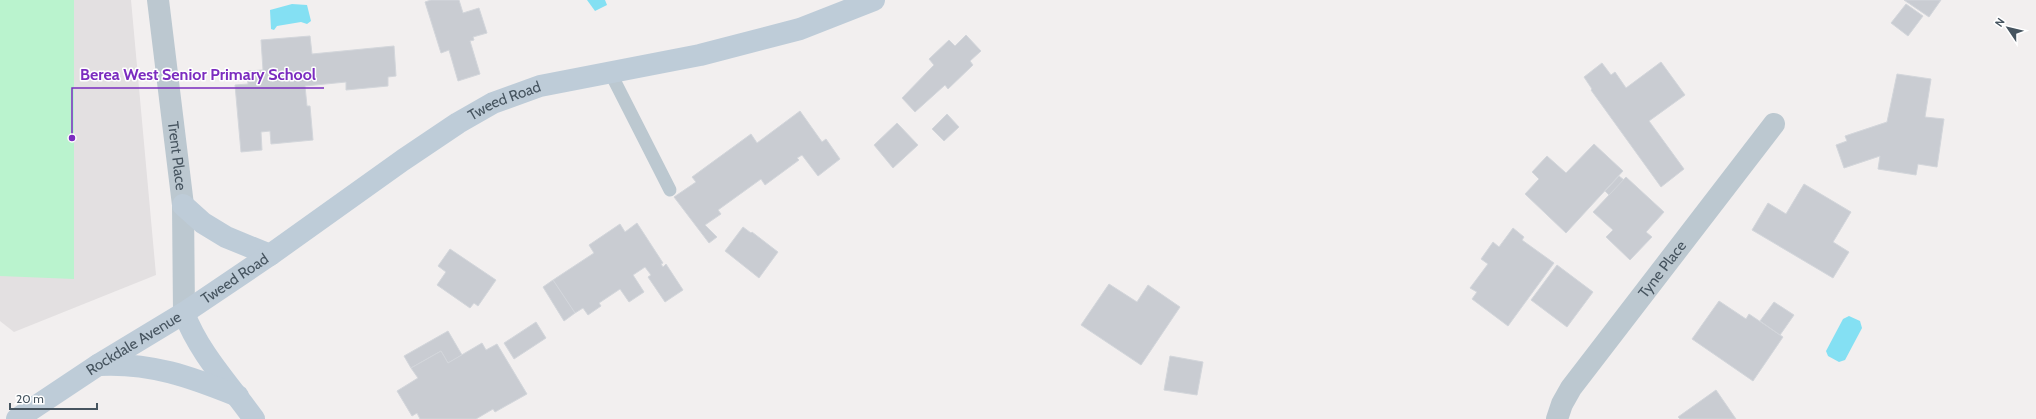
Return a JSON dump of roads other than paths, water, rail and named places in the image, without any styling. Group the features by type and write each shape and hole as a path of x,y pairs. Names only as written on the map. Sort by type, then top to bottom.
{"street":[{"name":"Trent Place","path":"158,0 183,205 184,313"},
{"name":"Tweed Road","path":"184,313 270,255 409,155 458,123 493,103 540,86 700,55 800,29 874,0"},
{"name":"Tyne Place","path":"1557,419 1562,404 1571,388 1774,124"},
{"path":"183,205 202,223 226,238 270,255"},
{"name":"Rockdale Avenue","path":"17,419 98,365 184,313 191,332 203,352 254,419"},
{"path":"98,365 122,363 161,369 238,396"}],"lane":[{"path":"610,72 670,190"}],"water":[{"path":"587,0 605,0 607,5 595,11"},
{"path":"292,4 307,5 311,21 307,24 301,22 277,26 274,30 271,29 270,10"},
{"path":"1849,316 1860,321 1862,328 1845,360 1839,362 1828,356 1826,351 1843,319"}],"place":[{"name":"Berea West Senior Primary School","path":"72,138"}]}
